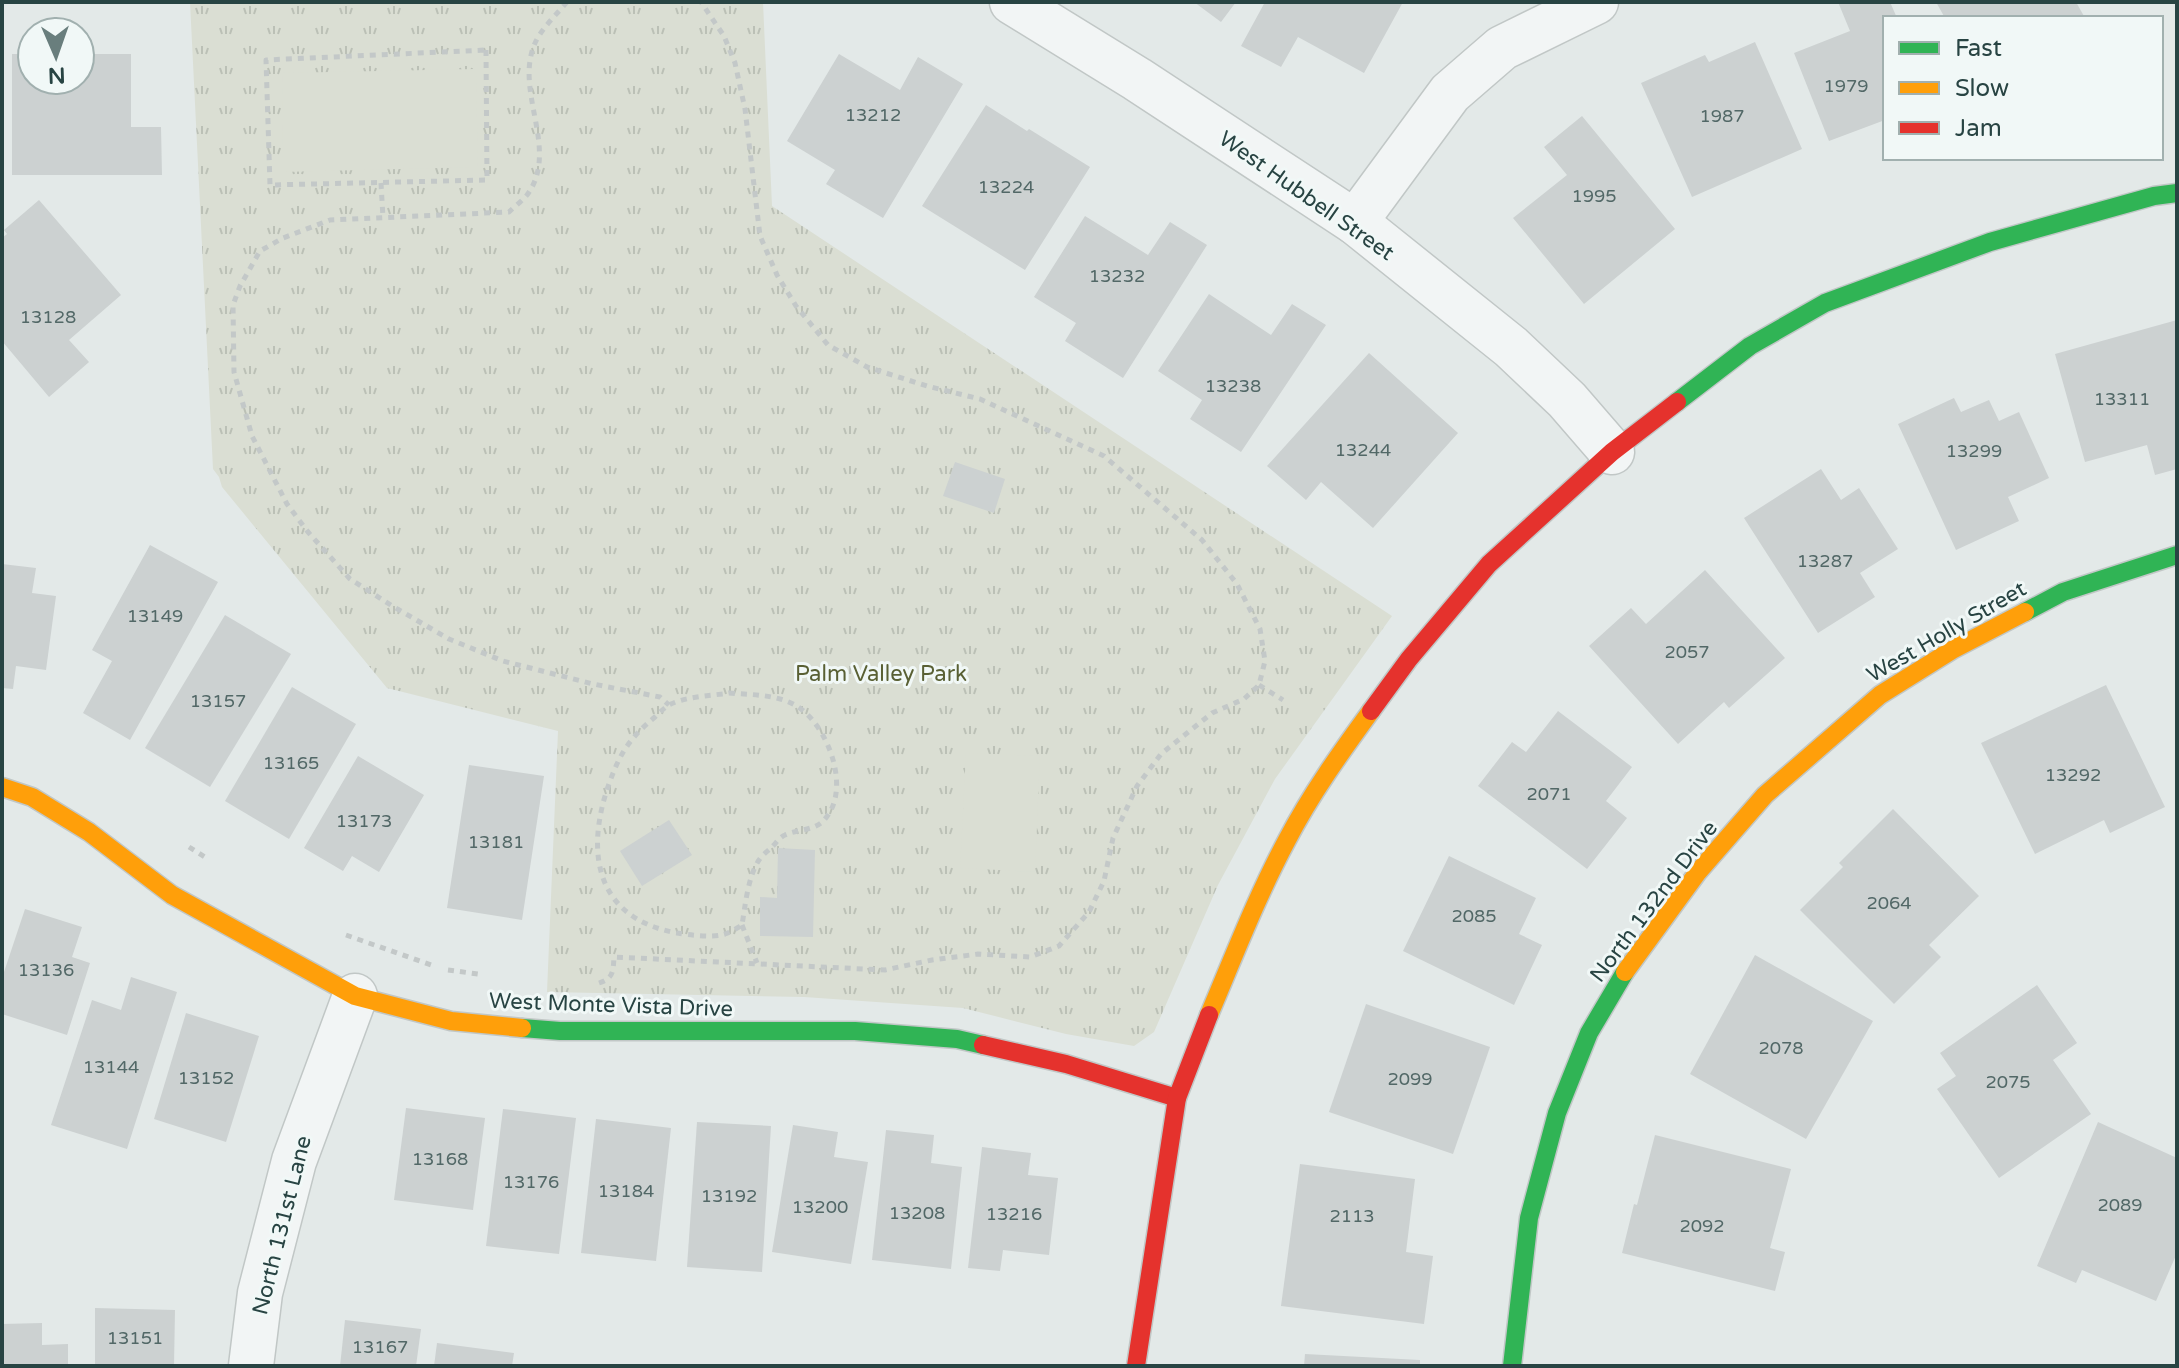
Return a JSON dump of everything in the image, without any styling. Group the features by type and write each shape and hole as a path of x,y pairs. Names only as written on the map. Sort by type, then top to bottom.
{"street":[{"name":"West Hubbell Street","path":"1012,2 1137,79 1355,222 1511,347 1567,400 1612,452"},
{"path":"1355,222 1450,93 1502,48 1596,2"},
{"path":"1136,1366 1177,1098 1256,905 1287,839 1337,758 1409,659 1489,564 1612,452 1750,346 1825,303 1990,242 2154,196 2177,193"},
{"name":"West Holly Street","path":"1765,795 1880,695 1952,650 2063,592 2177,555"},
{"name":"West Monte Vista Drive","path":"2,787 32,797 89,832 172,895 355,996 451,1021 560,1031 855,1031 957,1039 1066,1064 1177,1098"},
{"name":"North 132nd Drive","path":"1512,1366 1529,1218 1557,1113 1589,1033 1633,959 1698,872 1765,795"},
{"name":"North 131st Lane","path":"251,1366 260,1293 294,1161 355,996"}],"path":[{"path":"567,2 535,42 531,57 529,76 540,155 537,175 527,194 509,212 330,220 283,238 260,251 233,305 234,372 252,436 287,504 350,579 449,639 503,661 660,697 669,705"},
{"path":"592,986 607,980 613,970 614,957 885,970 978,954 1030,957 1059,946 1089,912 1104,881 1113,838 1137,786 1161,754 1212,713 1244,699 1259,685 1265,661 1260,629 1237,584 1202,540 1104,456 980,399 867,367 828,345 796,306 777,275 760,236 745,109 735,63 724,36 701,2"},
{"path":"486,50 487,180 381,183 270,185 266,60 486,50"},
{"path":"381,183 383,218"},
{"path":"1259,685 1283,700"},
{"path":"742,925 724,934 686,934 661,930 628,914 605,885 598,867 597,828 601,806 630,739 669,705 729,693 775,698 800,708 819,728 836,770 837,788 824,821 784,835 758,860 746,896 742,925 757,963"},
{"path":"184,843 220,866"},
{"path":"335,931 431,965"},
{"path":"446,969 488,976"}],"green space":[{"name":"Palm Valley Park","path":"190,2 763,2 772,206 1392,616 1275,779 1218,885 1154,1032 1134,1046 1066,1034 963,1008 804,997 547,992 558,731 387,688 222,487 213,469"},
{"path":"476,69 478,167 283,172 282,73"},
{"path":"966,753 1040,756 1035,872 960,868"}],"building":[{"path":"1194,2 1236,2 1221,22"},
{"path":"1265,2 1403,2 1364,73 1298,37 1281,67 1241,46"},
{"path":"1838,2 1890,2 1896,16 1883,16 1883,121 1829,141 1794,53 1850,31"},
{"path":"1936,2 2076,2 2084,16 1944,16"},
{"path":"1755,42 1802,149 1692,197 1641,83 1705,55 1709,62"},
{"path":"12,54 16,54 16,96 96,96 96,54 131,54 131,127 161,127 162,175 12,175"},
{"path":"839,54 900,90 918,57 963,84 883,218 826,184 835,170 787,141"},
{"path":"986,105 1090,167 1025,270 922,206"},
{"path":"1582,116 1675,229 1584,304 1513,218 1567,175 1544,147"},
{"path":"39,200 121,295 69,340 89,362 49,397 2,341 2,238 7,234 4,230"},
{"path":"1085,216 1148,255 1170,222 1207,245 1123,378 1065,341 1076,323 1034,297"},
{"path":"1209,294 1271,335 1292,304 1326,325 1241,452 1190,419 1202,400 1158,371"},
{"path":"2177,320 2177,469 2155,475 2147,445 2085,462 2055,354"},
{"path":"1369,353 1458,433 1373,528 1321,482 1306,500 1267,466"},
{"path":"1954,398 1961,412 1989,400 1999,421 2019,412 2049,478 2008,497 2019,521 1956,550 1898,424"},
{"path":"955,462 1005,479 994,513 943,496"},
{"path":"1821,469 1841,500 1859,488 1898,549 1860,573 1875,597 1818,633 1744,518"},
{"path":"150,545 218,582 130,740 83,713 112,661 92,650"},
{"path":"2,564 36,568 32,593 56,596 46,670 16,666 13,689 2,688"},
{"path":"1705,570 1785,658 1729,708 1724,702 1678,744 1589,646 1631,608 1646,624"},
{"path":"225,615 291,654 210,787 145,748"},
{"path":"2106,685 2165,807 2110,833 2104,820 2035,854 1981,743"},
{"path":"292,687 356,724 289,839 225,801"},
{"path":"1558,711 1632,767 1606,801 1627,818 1587,869 1478,786 1512,742 1526,752"},
{"path":"358,756 424,795 379,872 352,856 343,871 304,848"},
{"path":"469,765 544,776 522,920 447,908"},
{"path":"1893,809 1979,896 1929,945 1941,957 1894,1004 1800,910 1843,867 1839,863"},
{"path":"669,820 692,855 642,886 620,851"},
{"path":"778,848 815,850 813,937 760,936 760,897 777,898"},
{"path":"1449,856 1536,898 1519,934 1542,945 1514,1005 1403,951"},
{"path":"25,909 82,927 72,957 90,963 67,1035 2,1014 2,978"},
{"path":"1755,955 1873,1021 1806,1139 1690,1074"},
{"path":"131,977 177,992 127,1149 51,1125 92,1000 121,1010"},
{"path":"2037,985 2077,1043 2053,1060 2091,1114 1999,1178 1937,1089 1956,1076 1940,1053"},
{"path":"1366,1004 1490,1047 1453,1154 1329,1112"},
{"path":"186,1013 259,1036 226,1142 154,1119"},
{"path":"406,1108 485,1118 473,1210 394,1200"},
{"path":"503,1109 576,1118 559,1254 486,1246"},
{"path":"596,1119 671,1128 656,1261 581,1253"},
{"path":"697,1122 771,1126 762,1272 687,1267"},
{"path":"2098,1122 2177,1158 2177,1253 2156,1301 2082,1270 2076,1283 2037,1266"},
{"path":"793,1125 838,1132 834,1157 868,1162 851,1264 772,1252"},
{"path":"886,1130 934,1135 931,1163 962,1167 951,1269 872,1260"},
{"path":"1655,1135 1791,1169 1770,1248 1785,1252 1775,1291 1622,1253"},
{"path":"982,1147 1031,1153 1028,1175 1058,1178 1049,1255 1003,1250 1000,1271 968,1268"},
{"path":"1300,1164 1415,1179 1406,1252 1433,1256 1424,1324 1281,1306"},
{"path":"95,1308 175,1310 174,1366 95,1366"},
{"path":"345,1320 421,1329 416,1366 340,1366"},
{"path":"42,1323 42,1345 68,1344 68,1366 2,1366 2,1324"},
{"path":"437,1343 514,1353 512,1366 434,1366"},
{"path":"1305,1354 1420,1360 1420,1366 1304,1366"}],"traffic: fast":[{"path":"1677,402 1750,346 1825,303 1990,242 2154,196 2177,193"},
{"path":"2025,612 2063,592 2177,555"},
{"path":"1512,1366 1529,1218 1557,1113 1589,1033 1625,972"},
{"path":"522,1028 560,1031 855,1031 957,1039 983,1045"}],"traffic: slow":[{"path":"1625,972 1698,872 1765,795 1880,695 1952,650 2025,612"},
{"path":"1209,1015 1287,840 1316,790 1371,711"},
{"path":"2,787 32,797 89,832 172,895 355,996 451,1021 522,1028"}],"traffic: jam":[{"path":"1371,711 1409,659 1489,564 1612,452 1677,402"},
{"path":"1136,1366 1177,1098 1209,1015"},
{"path":"983,1045 1066,1064 1177,1098"}]}
